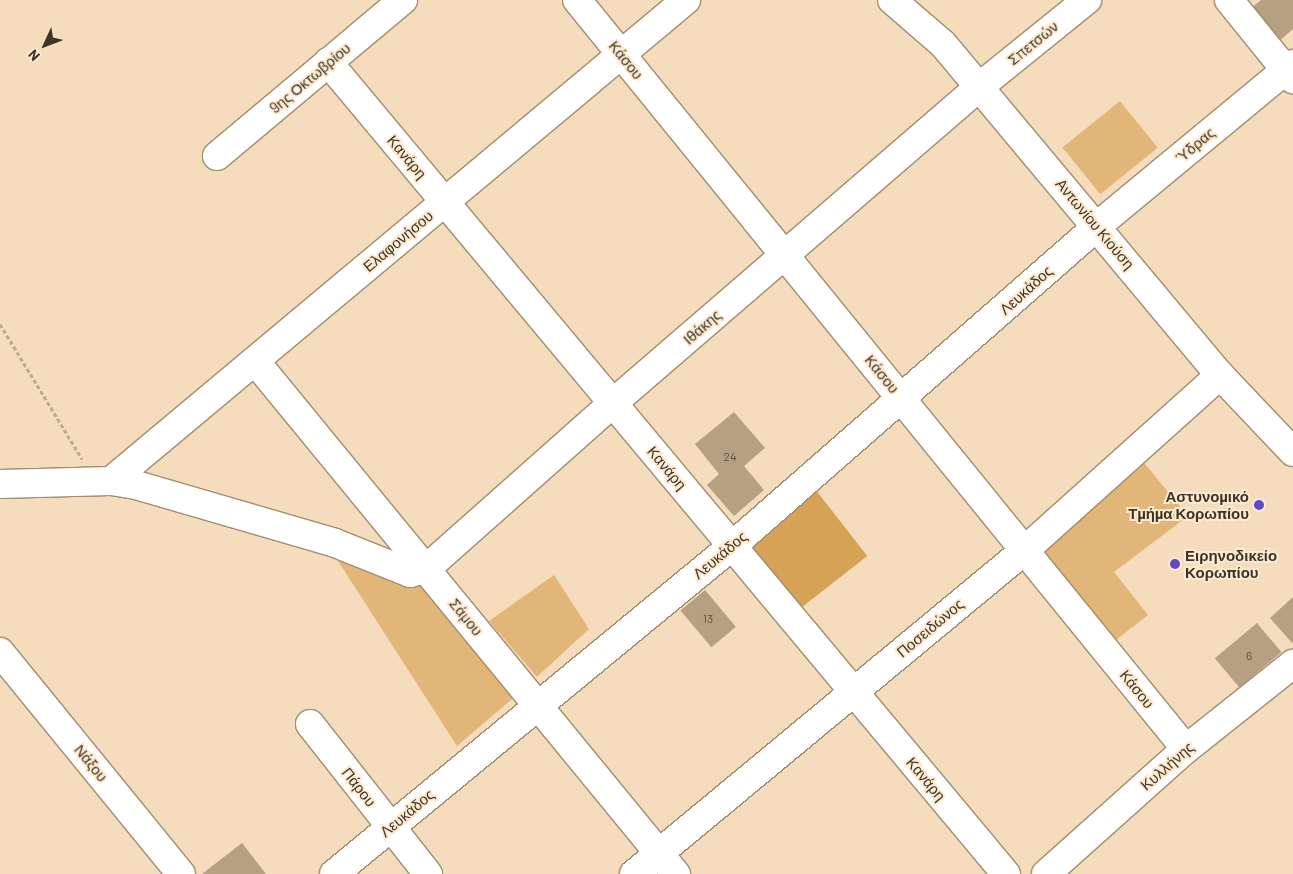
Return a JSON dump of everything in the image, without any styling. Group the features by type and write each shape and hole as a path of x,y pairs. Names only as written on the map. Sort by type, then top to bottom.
{"street":[{"name":"9ης Οκτωβρίου","path":"217,156 403,0"},
{"name":"Κάσου","path":"577,0 1186,749"},
{"name":"Ελαφονήσου","path":"102,482 255,360 686,0"},
{"name":"Αντωνίου Κιούση","path":"892,0 943,44 1220,375 1293,452"},
{"name":"Σπετσών","path":"979,87 1087,0"},
{"path":"1229,0 1291,71"},
{"name":"Κανάρη","path":"328,62 1006,874"},
{"name":"Ύδρας","path":"1097,226 1291,71"},
{"name":"Ιθάκης","path":"426,569 613,403 979,87"},
{"name":"Λευκάδος","path":"334,874 732,546 902,399 1097,226"},
{"name":"Σάμου","path":"255,360 676,874"},
{"name":"Ποσειδώνος","path":"634,874 1025,550 1220,375"},
{"path":"0,484 102,482 136,485 335,543 410,573 426,569"},
{"name":"Νάξου","path":"0,652 182,874"},
{"name":"Κυλλήνης","path":"1046,874 1186,749 1293,664"},
{"name":"Πάρου","path":"310,724 428,874"}],"path":[{"path":"0,324 102,482"}],"shaded area":[{"path":"1120,101 1158,148 1100,194 1062,148"},
{"path":"1140,458 1188,516 1114,572 1148,615 1116,640 1041,547"},
{"path":"815,489 867,556 800,609 747,542"},
{"path":"331,550 433,591 519,693 457,746"},
{"path":"554,575 589,629 537,677 489,621"}],"building":[{"path":"1261,0 1293,0 1293,29 1277,43 1250,9"},
{"path":"734,412 765,448 744,466 764,490 734,516 707,485 719,474 695,444"},
{"path":"705,590 736,627 711,647 680,611"},
{"path":"1293,597 1293,642 1292,643 1270,618"},
{"path":"1257,623 1281,652 1239,687 1215,658"},
{"path":"242,843 266,874 202,874"}],"place":[{"name":"Αστυνομικό Τμήμα Κορωπίου","path":"1259,505"},
{"name":"Ειρηνοδικείο Κορωπίου","path":"1175,564"}]}
